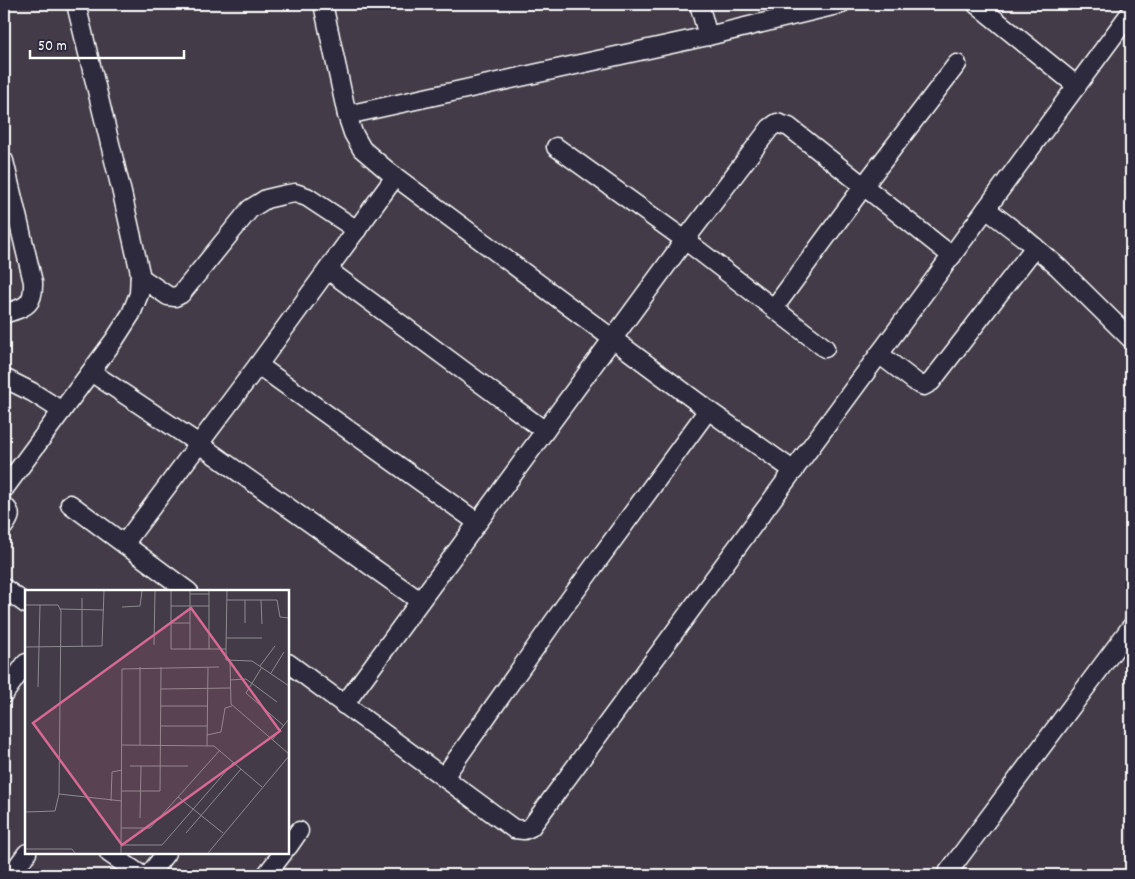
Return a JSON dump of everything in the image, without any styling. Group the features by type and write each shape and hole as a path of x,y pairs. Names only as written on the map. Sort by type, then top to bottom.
{"street":[{"path":"4,489 115,339 131,314 139,294 140,273 76,4"},
{"path":"699,4 708,36"},
{"path":"347,115 708,36 841,4"},
{"path":"976,4 1077,86"},
{"path":"327,5 347,115 352,133 362,149 395,177 708,410 794,471"},
{"path":"289,664 514,829 524,830 531,827 1131,12"},
{"path":"774,308 863,186 957,64"},
{"path":"344,705 684,240 770,128 777,123 788,127 952,256"},
{"path":"556,147 684,240 825,348"},
{"path":"4,161 33,282 34,294 30,303 4,314"},
{"path":"124,544 395,177"},
{"path":"140,277 168,296 175,297 182,294 250,209 266,199 283,195 295,193 307,197 357,230"},
{"path":"986,209 1058,267 1131,340"},
{"path":"879,354 917,383 924,386 931,382 1035,248"},
{"path":"328,270 545,431"},
{"path":"258,365 477,522"},
{"path":"90,372 199,444 420,601"},
{"path":"4,378 32,392 62,411"},
{"path":"444,776 564,607 708,410"},
{"path":"70,504 186,590"},
{"path":"4,506 10,515 4,526"},
{"path":"4,588 25,603"},
{"path":"946,875 1131,627"},
{"path":"4,694 25,664"},
{"path":"289,846 299,831"},
{"path":"11,875 26,854"},
{"path":"110,854 141,875"},
{"path":"149,875 165,854"},
{"path":"266,875 282,854"}]}
